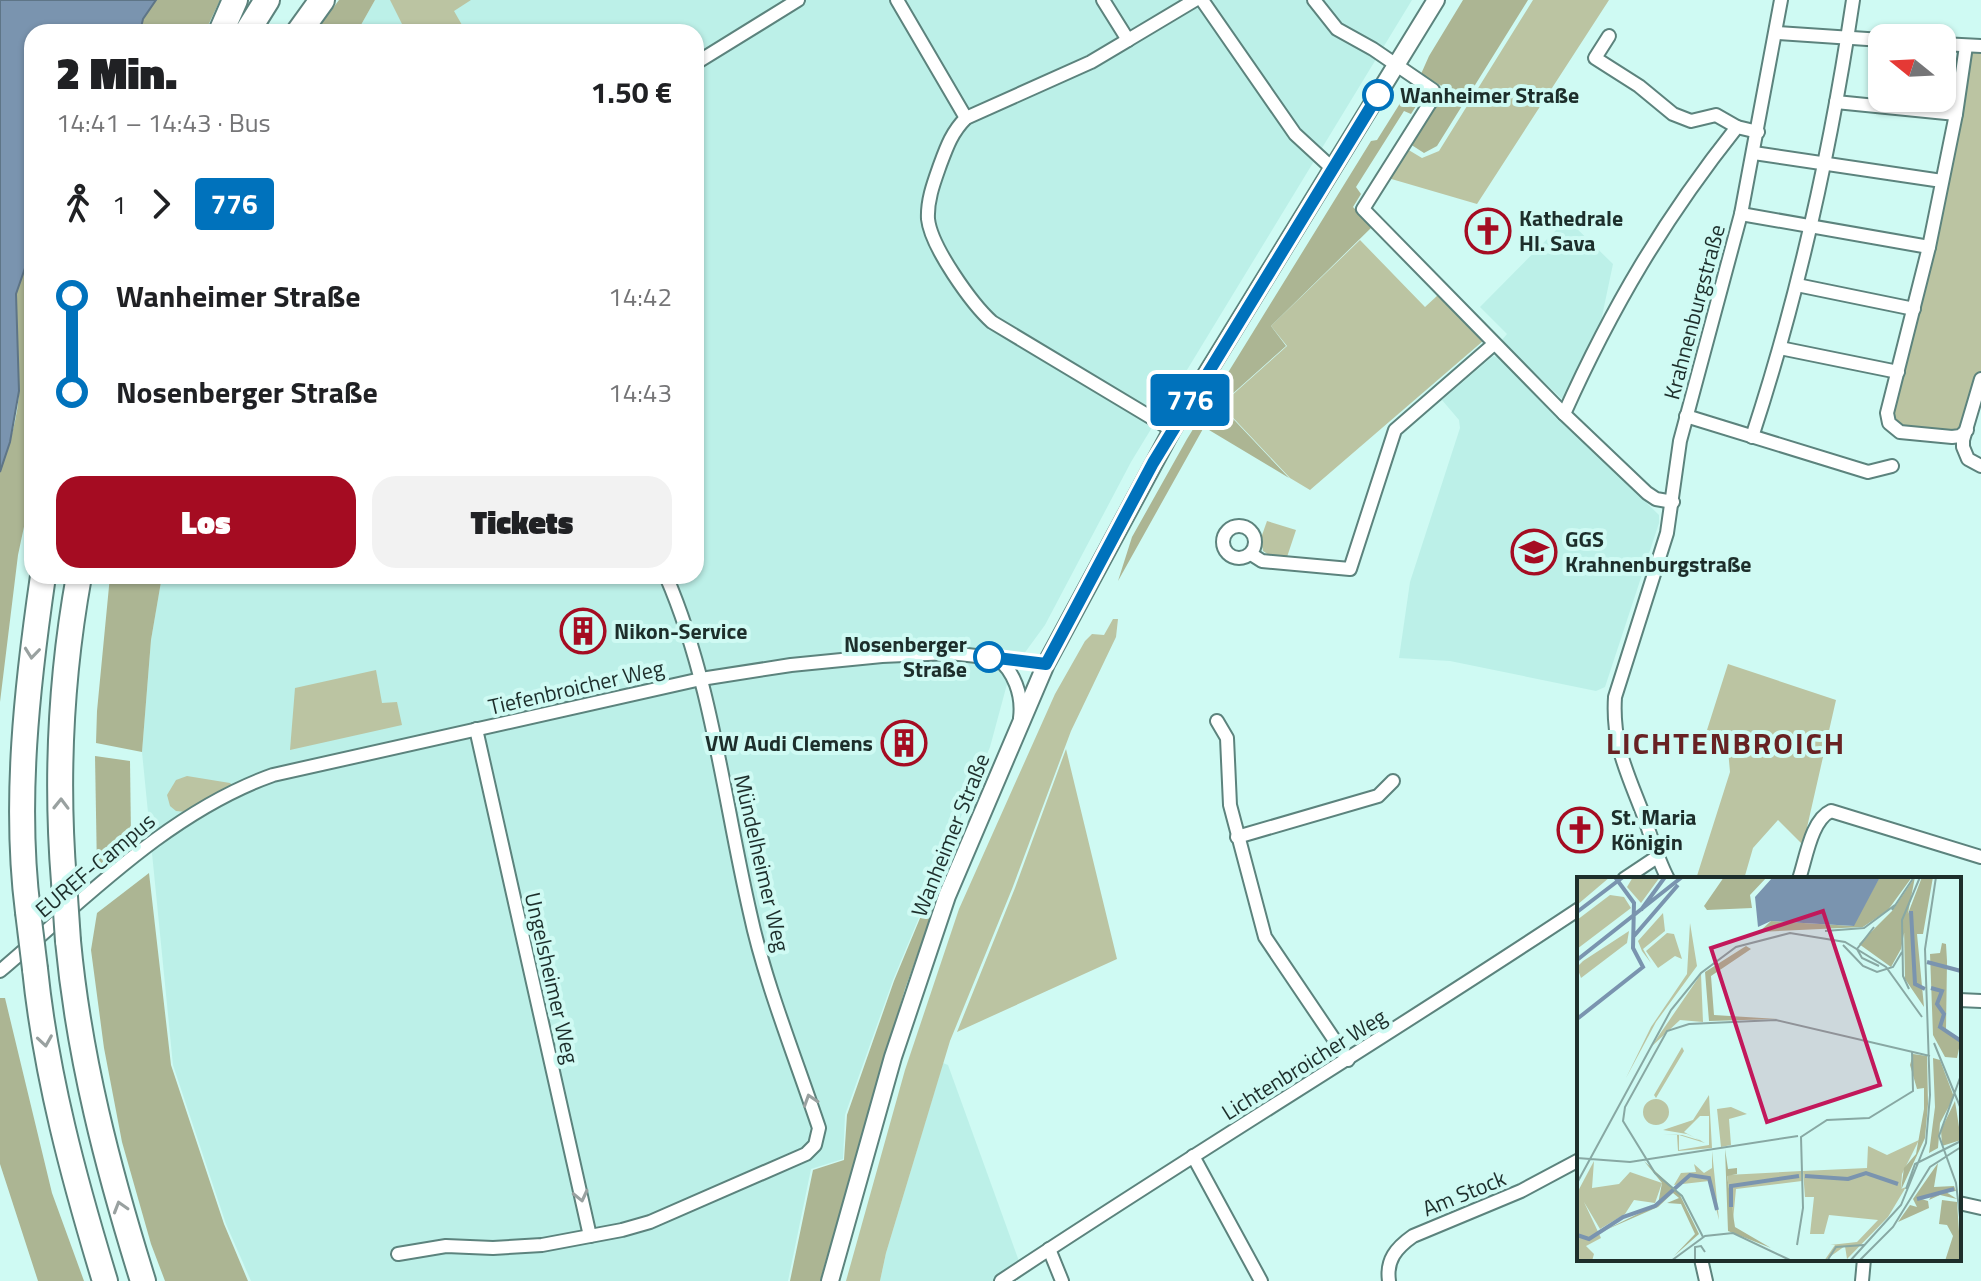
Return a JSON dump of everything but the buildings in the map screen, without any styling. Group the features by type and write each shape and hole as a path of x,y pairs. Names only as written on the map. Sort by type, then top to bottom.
{"highway":[{"path":"224,24 235,0"},
{"path":"252,24 267,0"},
{"path":"286,24 302,0"},
{"path":"305,24 322,0"},
{"path":"42,584 32,652 24,766 28,912 45,1047 58,1112 79,1197 105,1281"},
{"path":"78,584 63,718 61,821 68,941 76,1014 93,1102 112,1180 143,1281"}],"street":[{"path":"704,58 798,0"},
{"path":"897,0 966,118"},
{"path":"1103,0 1128,40"},
{"path":"1172,430 992,322 976,307 942,253 931,232 928,218 931,192 952,133 966,118 1091,62 1195,0"},
{"path":"1202,0 1295,134 1333,169"},
{"path":"1314,0 1337,29 1433,90 1433,98 1363,209 1494,344 1647,493 1656,499 1673,502"},
{"name":"Wanheimer Straße","path":"830,1281 893,1057 933,937 967,846 1046,664 1172,430 1436,0"},
{"name":"Krahnenburgstraße","path":"1657,857 1619,752 1614,724 1615,697 1667,533 1680,441 1741,214 1781,0"},
{"path":"1752,437 1780,348 1812,227 1853,0"},
{"path":"1777,33 1868,39"},
{"path":"1609,36 1595,58 1639,86 1673,114 1691,121 1716,115 1737,127 1758,132"},
{"path":"1956,45 1981,46"},
{"path":"1966,46 1956,114 1929,247 1887,413 1889,423 1900,432 1952,437 1960,436 1967,430"},
{"path":"1836,102 1956,114"},
{"name":"Krahnenburgstraße","path":"1564,414 1593,349 1667,220 1737,127"},
{"path":"1754,153 1942,181"},
{"path":"1741,214 1929,247"},
{"path":"1797,285 1914,309"},
{"path":"1251,554 1262,561 1350,569 1395,430 1494,344"},
{"path":"1780,348 1898,372"},
{"path":"1981,379 1963,447 1965,455 1981,466"},
{"path":"1686,416 1868,472 1892,466"},
{"name":"Mündelheimer Weg","path":"590,1236 650,1222 772,1171 806,1154 815,1145 819,1128 750,915 701,679 682,614 669,584"},
{"name":"Tiefenbroicher Weg","path":"178,822 252,782 273,775 701,679 791,665 950,653 1046,664"},
{"path":"996,657 1008,669 1017,689 1020,725"},
{"path":"1217,721 1227,738 1230,805 1265,937 1348,1060"},
{"name":"Ungelsheimer Weg","path":"476,729 590,1236"},
{"path":"1237,837 1378,796 1393,781"},
{"path":"1800,877 1821,817 1831,811 1981,857"},
{"name":"EUREF-Campus","path":"0,971 178,822"},
{"path":"1627,877 1657,857 1667,877"},
{"name":"Lichtenbroicher Weg","path":"1001,1281 1577,910"},
{"path":"1961,1000 1981,1001"},
{"path":"1193,1156 1261,1281"},
{"name":"Am Stock","path":"1389,1281 1391,1257 1400,1245 1413,1236 1521,1191 1577,1161"},
{"path":"1961,1203 1981,1208"},
{"path":"398,1254 446,1246 493,1248 542,1245 590,1236"},
{"path":"1049,1249 1062,1281"},
{"path":"1701,1261 1706,1281"},
{"path":"1862,1281 1864,1261"}],"shaded area":[{"path":"0,0 156,0 142,24 24,24 24,271 16,294 19,391 10,442 0,472"},
{"path":"375,0 1412,0 1131,462 1045,625 1010,673 990,747 893,980 845,1115 843,1159 811,1169 788,1281 251,1281 226,1224 173,1065 142,752 151,640 161,584 704,584 704,24 362,24"},
{"path":"1567,219 1613,264 1601,321 1562,399 1501,341 1507,334 1480,307"},
{"name":"GGS Krahnenburgstraße","path":"1493,356 1498,357 1659,515 1605,687 1596,691 1450,661 1399,658 1410,582 1460,428 1459,420 1442,400"},
{"path":"943,1063 948,1065 1020,1264 995,1281 880,1281 886,1253"}],"green space":[{"path":"156,0 220,0 209,24 142,24"},
{"path":"339,0 375,0 362,24 321,24"},
{"path":"390,0 471,0 454,11 461,24 402,24"},
{"path":"1463,0 1528,0 1437,146 1424,153 1410,144 1445,88 1421,74"},
{"path":"1533,0 1609,0 1477,204 1388,178 1407,149 1422,158 1439,151"},
{"path":"1981,49 1981,377 1959,436 1892,427 1888,406 1968,56"},
{"path":"1409,89 1417,92 1420,100 1411,114 1404,111 1356,187 1361,194 1353,207 1372,227 1271,326 1286,346 1220,405 1289,478 1204,427 1118,581 1132,537 1187,439 1371,141 1377,140"},
{"path":"1360,240 1425,307 1438,295 1483,341 1310,490 1290,478 1221,405 1287,346 1271,326"},
{"path":"24,263 24,527 0,702 0,472 19,398 16,298"},
{"path":"1267,521 1296,530 1287,557 1269,555 1263,551 1261,538"},
{"path":"109,584 161,584 151,640 142,752 96,743"},
{"path":"1113,619 1118,619 1116,637 1071,731 1012,889 950,1041 880,1281 846,1281 905,1070 959,909 1055,694 1085,641 1092,634 1104,635"},
{"path":"1728,664 1836,700 1803,845 1778,820 1753,848 1745,877 1697,877 1730,772 1727,738 1707,730"},
{"path":"376,670 382,703 397,702 402,725 290,750 295,688"},
{"path":"1066,749 1117,959 957,1032 1015,888"},
{"path":"95,756 130,761 131,838 97,870"},
{"path":"187,776 232,785 186,812 176,811 170,806 167,795 176,780"},
{"path":"959,824 963,828 905,989 820,1281 790,1281 813,1170 844,1160 847,1115 894,981"},
{"path":"149,873 171,1065 224,1224 248,1281 165,1281 151,1244 122,1142 104,1048 91,950 97,913"},
{"path":"0,998 5,998 52,1193 84,1281 38,1281 0,1164"}],"bus line":[{"name":"776","path":"989,657 1046,664 1172,430 1378,95"}],"place":[{"name":"Wanheimer Straße","path":"1378,95"},
{"name":"Kathedrale Hl. Sava","path":"1488,231"},
{"name":"GGS Krahnenburgstraße","path":"1534,552"},
{"name":"Nikon-Service","path":"583,631"},
{"name":"Nosenberger Straße","path":"989,657"},
{"name":"VW Audi Clemens","path":"904,743"},
{"name":"St. Maria Königin","path":"1580,830"}],"district":[{"name":"LICHTENBROICH","path":"1726,744"}]}
